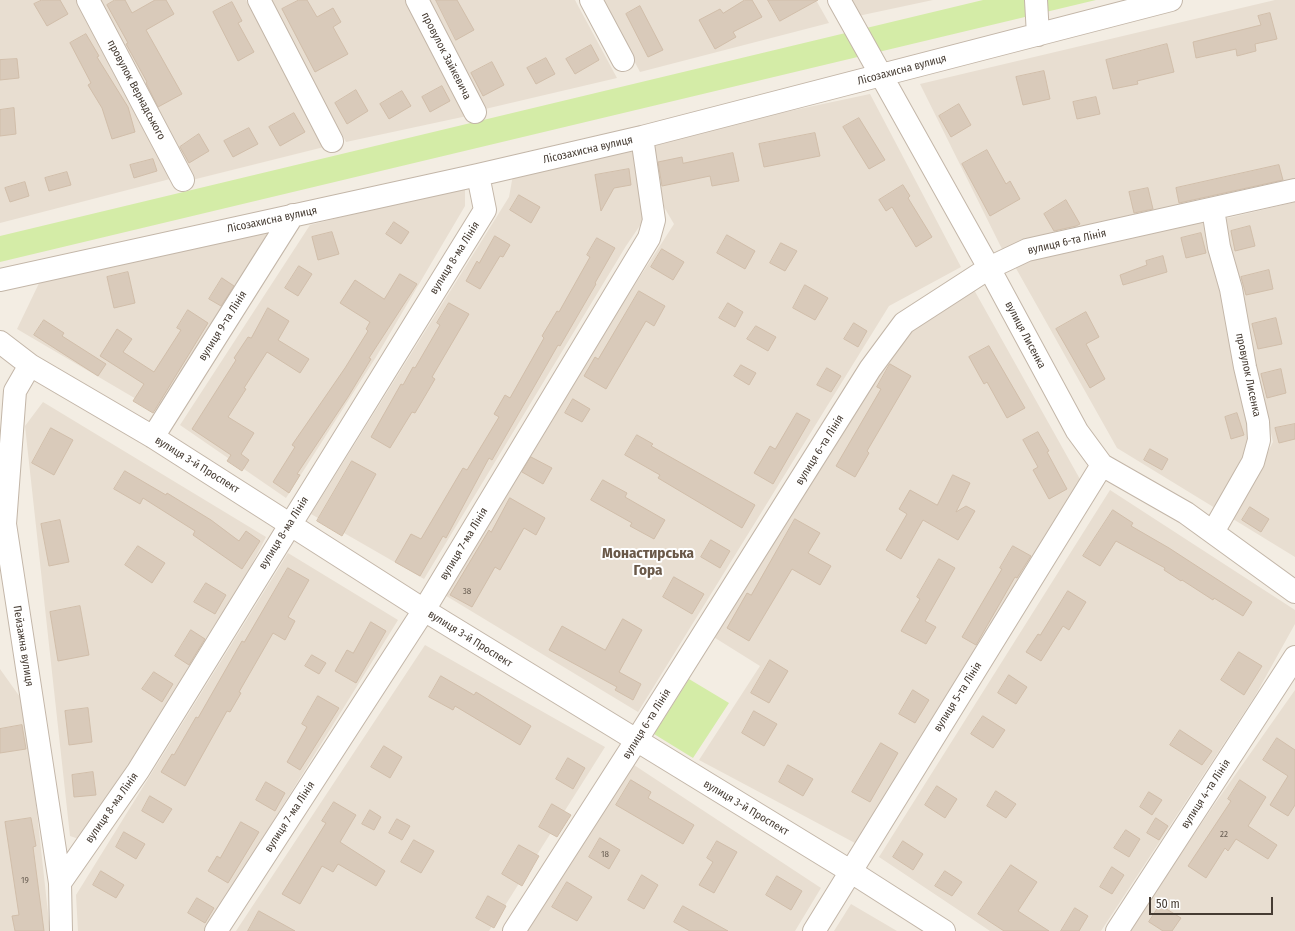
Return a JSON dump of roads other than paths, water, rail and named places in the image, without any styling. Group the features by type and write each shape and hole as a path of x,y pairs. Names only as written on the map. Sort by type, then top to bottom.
{"street":[{"name":"провулок Вернадського","path":"88,0 183,180"},
{"path":"259,0 332,141"},
{"name":"провулок Зайкевича","path":"417,0 475,112"},
{"path":"591,0 623,60"},
{"name":"вулиця Лисенка","path":"839,0 989,268 1077,431 1102,464 1186,513 1295,592"},
{"path":"1036,0 1038,35"},
{"name":"Лісозахисна вулиця","path":"0,280 478,175 642,137 1171,0"},
{"name":"вулиця 7-ма Лінія","path":"216,931 424,610 649,238 654,220 642,137"},
{"name":"вулиця 8-ма Лінія","path":"60,883 138,770 485,210 478,175"},
{"name":"вулиця 6-та Лінія","path":"514,931 636,742 866,376 904,323 989,268 1027,250 1295,190"},
{"name":"провулок Лисенка","path":"1213,209 1219,247 1230,289 1245,367 1258,422 1259,440 1253,462 1213,532"},
{"name":"вулиця 9-та Лінія","path":"153,437 293,215"},
{"name":"вулиця 3-й Проспект","path":"0,342 30,365 153,437 424,610 636,742 850,871 944,931"},
{"name":"Пейзажна вулиця","path":"30,365 15,391 5,524 7,590 60,883 61,931"},
{"name":"вулиця 5-та Лінія","path":"814,931 1102,464"},
{"name":"вулиця 4-та Лінія","path":"1117,931 1295,657"}],"district":[{"name":"Монастирська Гора","path":"648,562"}]}
